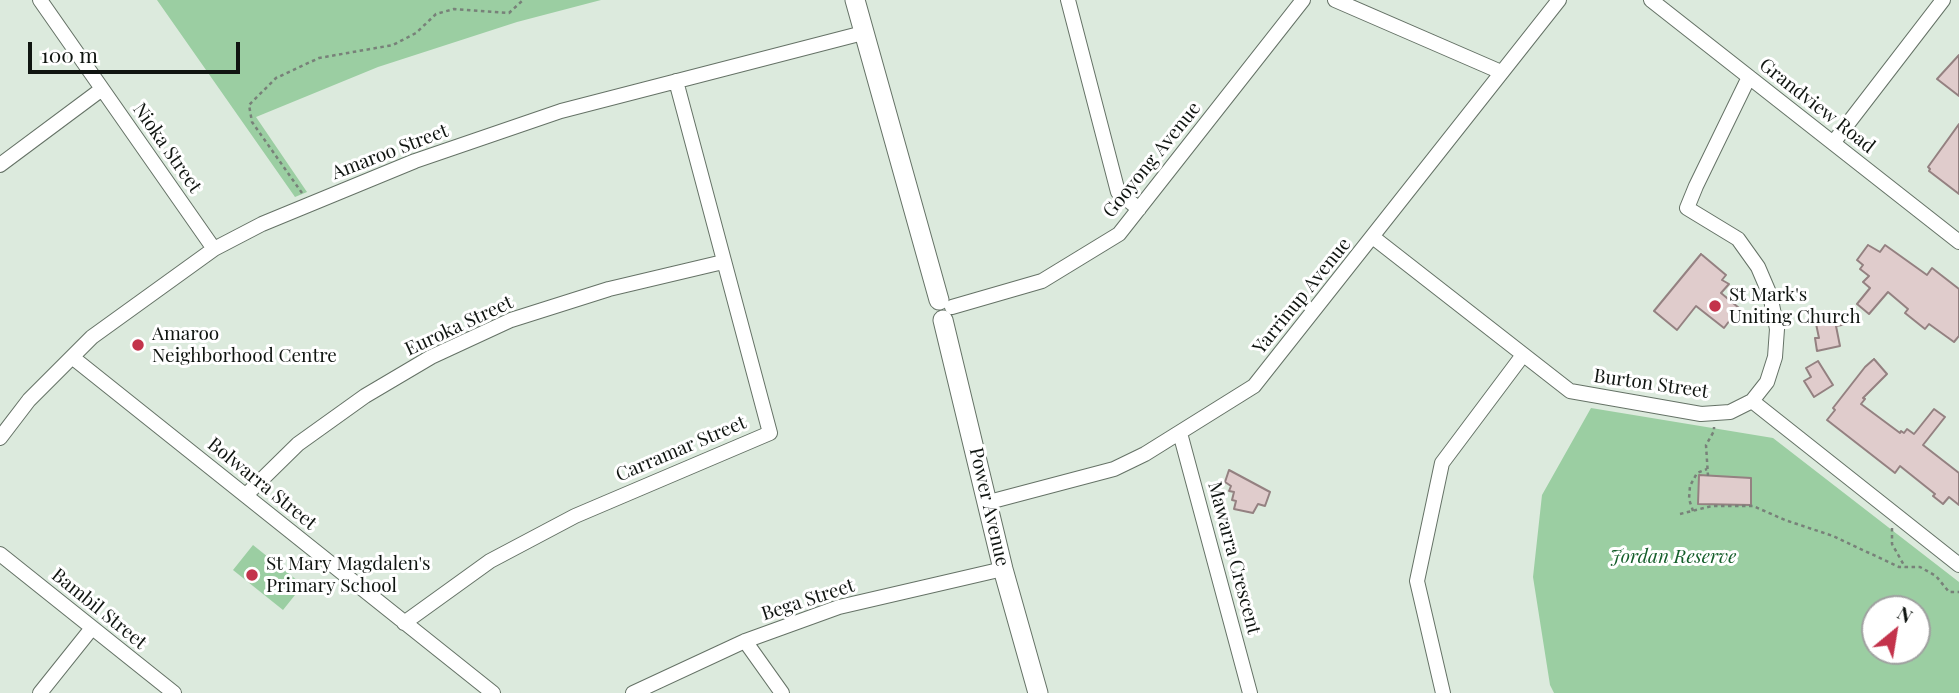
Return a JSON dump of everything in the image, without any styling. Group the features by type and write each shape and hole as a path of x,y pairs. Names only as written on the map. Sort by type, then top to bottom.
{"street":[{"name":"Nioka Street","path":"40,0 214,249"},
{"name":"Power Avenue","path":"855,0 945,309 1003,569 1038,693"},
{"path":"1068,0 1118,192 1139,209"},
{"name":"Gooyong Avenue","path":"945,309 1042,281 1119,234 1303,0"},
{"path":"1335,0 1502,72"},
{"name":"Yarrinup Avenue","path":"989,502 1114,469 1180,433 1254,386 1374,238 1559,0"},
{"name":"Grandview Road","path":"1651,0 1959,242"},
{"path":"1833,143 1943,0"},
{"name":"Amaroo Street","path":"0,438 29,400 92,337 214,249 262,224 415,161 561,111 863,33"},
{"path":"1749,77 1688,208 1738,239 1758,267 1770,295 1777,328 1775,357 1767,383 1752,401 1959,565"},
{"name":"Carramar Street","path":"404,623 490,561 575,516 770,432 676,81"},
{"path":"0,165 102,89"},
{"name":"Burton Street","path":"1374,238 1570,391 1701,414 1730,412 1752,401"},
{"name":"Euroka Street","path":"246,495 298,444 365,396 430,356 512,320 609,289 723,262"},
{"path":"1443,693 1417,581 1442,463 1523,355"},
{"name":"Bolwarra Street","path":"72,357 493,693"},
{"name":"Mawarra Crescent","path":"1180,433 1250,693"},
{"name":"Bambil Street","path":"0,554 174,693"},
{"name":"Bega Street","path":"633,693 745,641 839,607 1003,569"},
{"path":"40,693 92,628"},
{"path":"745,641 782,693"}],"path":[{"path":"310,204 252,122 249,105 276,78 318,58 393,45 416,33 436,14 454,9 509,13 523,0"},
{"path":"1708,476 1706,445 1714,431 1714,413"},
{"path":"1693,511 1689,499 1690,486 1697,473 1707,469"},
{"path":"1681,514 1712,506 1753,506 1833,536 1906,568 1920,567 1936,576 1949,592 1959,592"},
{"path":"1897,516 1890,532 1892,544 1906,568"}],"green space":[{"path":"157,0 601,0 517,22 378,67 256,117 307,192 295,197"},
{"name":"Jordan Reserve","path":"1591,408 1773,438 1959,582 1959,693 1554,693 1550,685 1533,577 1542,495"},
{"path":"253,545 303,585 283,610 233,570"}],"building":[{"path":"1959,55 1959,96 1937,79"},
{"path":"1959,124 1959,194 1929,171 1928,167"},
{"path":"1868,245 1880,252 1885,245 1927,275 1932,268 1959,289 1959,336 1954,342 1929,324 1925,329 1905,313 1908,309 1888,292 1869,314 1857,304 1870,288 1863,282 1869,276 1860,269 1863,265 1857,260"},
{"path":"1701,254 1726,275 1722,280 1729,284 1721,293 1739,308 1724,328 1696,306 1677,330 1654,311"},
{"path":"1845,313 1847,324 1836,326 1840,346 1817,351 1815,338 1819,338 1815,319"},
{"path":"1874,359 1887,374 1863,398 1865,399 1861,404 1900,433 1907,429 1914,434 1934,409 1945,417 1923,445 1959,473 1959,505 1949,497 1943,504 1933,496 1935,494 1900,466 1895,473 1827,420 1835,410 1833,408"},
{"path":"1818,361 1833,385 1814,397 1804,381 1811,377 1806,368"},
{"path":"1229,470 1270,492 1265,506 1258,504 1253,513 1234,509 1234,492 1229,491 1231,486 1225,482"},
{"path":"1699,475 1751,478 1751,505 1698,504"}],"place":[{"name":"St Mark's Uniting Church","path":"1715,306"},
{"name":"Amaroo Neighborhood Centre","path":"138,345"},
{"name":"St Mary Magdalen's Primary School","path":"252,575"}]}
